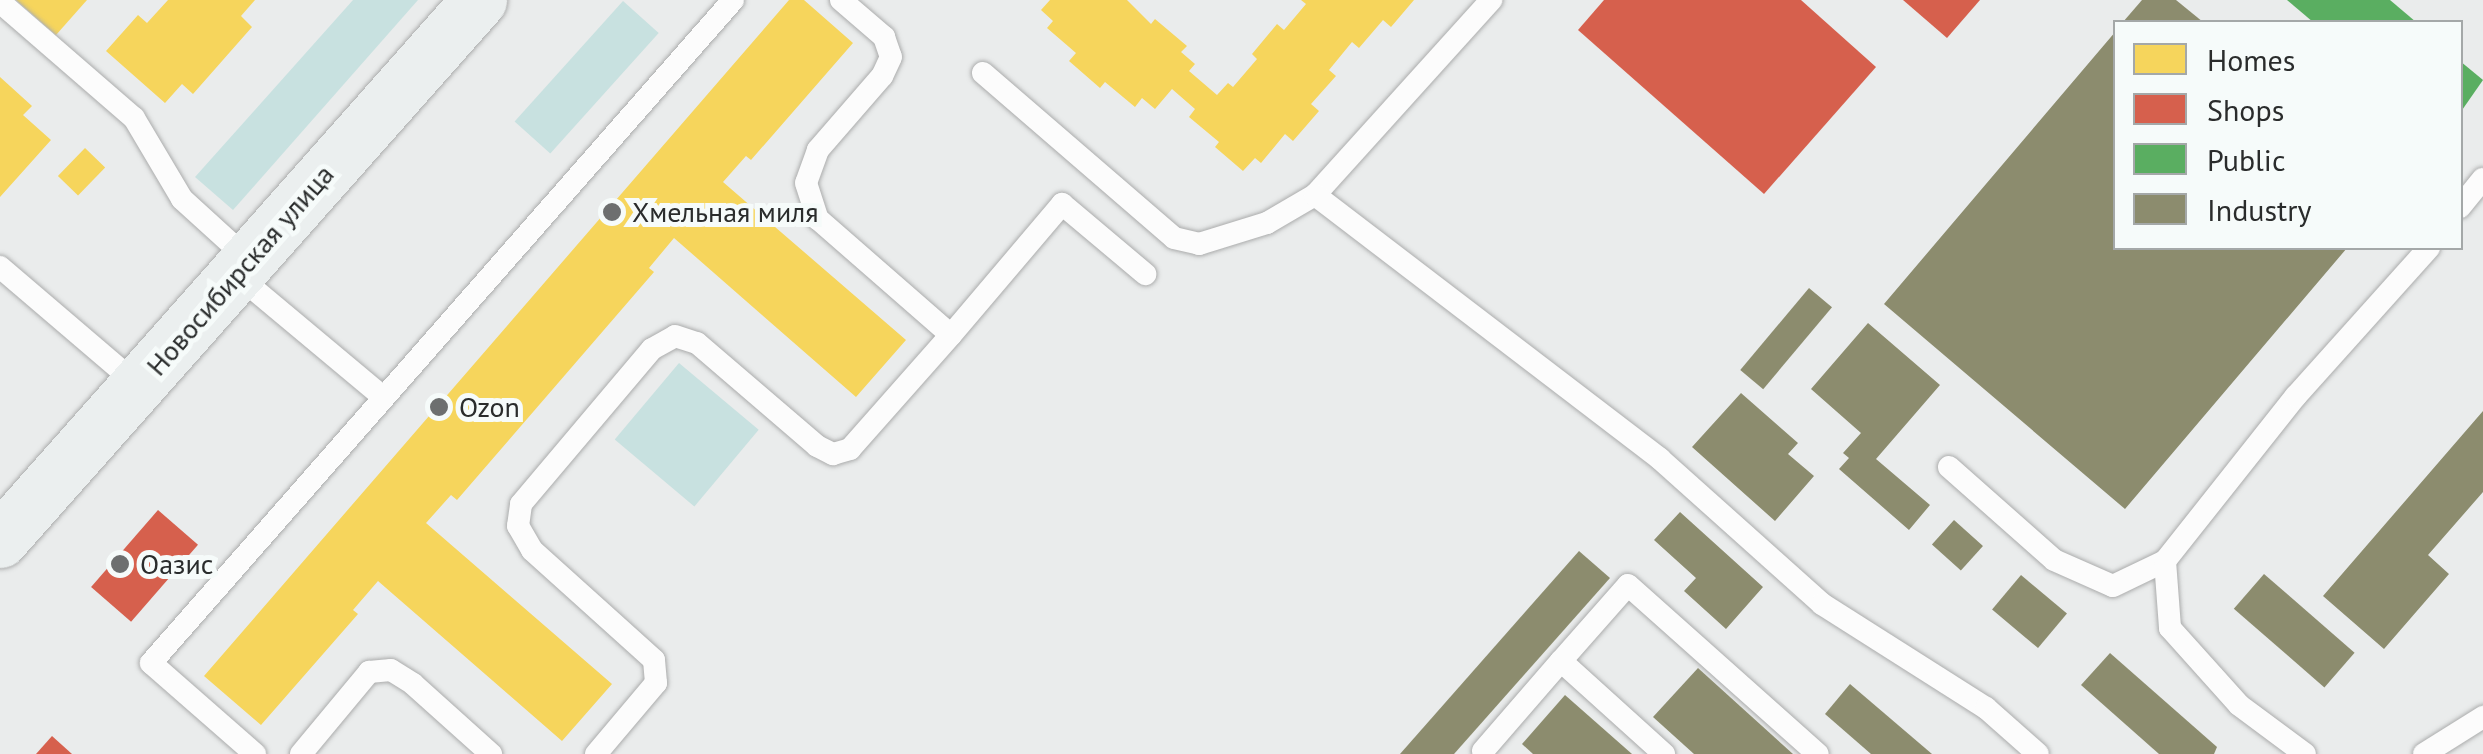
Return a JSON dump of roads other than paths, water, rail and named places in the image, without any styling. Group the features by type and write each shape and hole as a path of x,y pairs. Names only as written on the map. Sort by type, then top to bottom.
{"street":[{"name":"Новосибирская улица","path":"0,540 479,0"}],"lane":[{"path":"255,754 151,663 733,0"},
{"path":"842,0 884,37 891,56 882,76 818,150 806,183 818,219 950,336"},
{"path":"983,73 1174,238 1199,244 1250,228 1315,195 1491,0"},
{"path":"0,2 134,118 182,199 243,268 384,397"},
{"path":"2463,204 2482,183"},
{"path":"1315,195 1660,458 1822,604 1986,708 2038,754"},
{"path":"596,754 656,683 654,660 532,550 518,526 521,504 652,348 675,336 697,342 818,446 834,454 850,449 1062,204 1145,274"},
{"path":"1949,468 2054,560 2113,586 2165,560 2296,396 2426,250"},
{"path":"0,267 138,386"},
{"path":"2165,560 2170,628 2239,706 2306,754"},
{"path":"1484,753 1628,585 1818,754"},
{"path":"1561,661 1664,754"},
{"path":"300,754 369,672 392,670 491,754"},
{"path":"2424,754 2483,717"}],"place":[{"name":"Хмельная миля","path":"612,212"},
{"name":"Ozon","path":"439,407"},
{"name":"Оазис","path":"120,564"}]}
